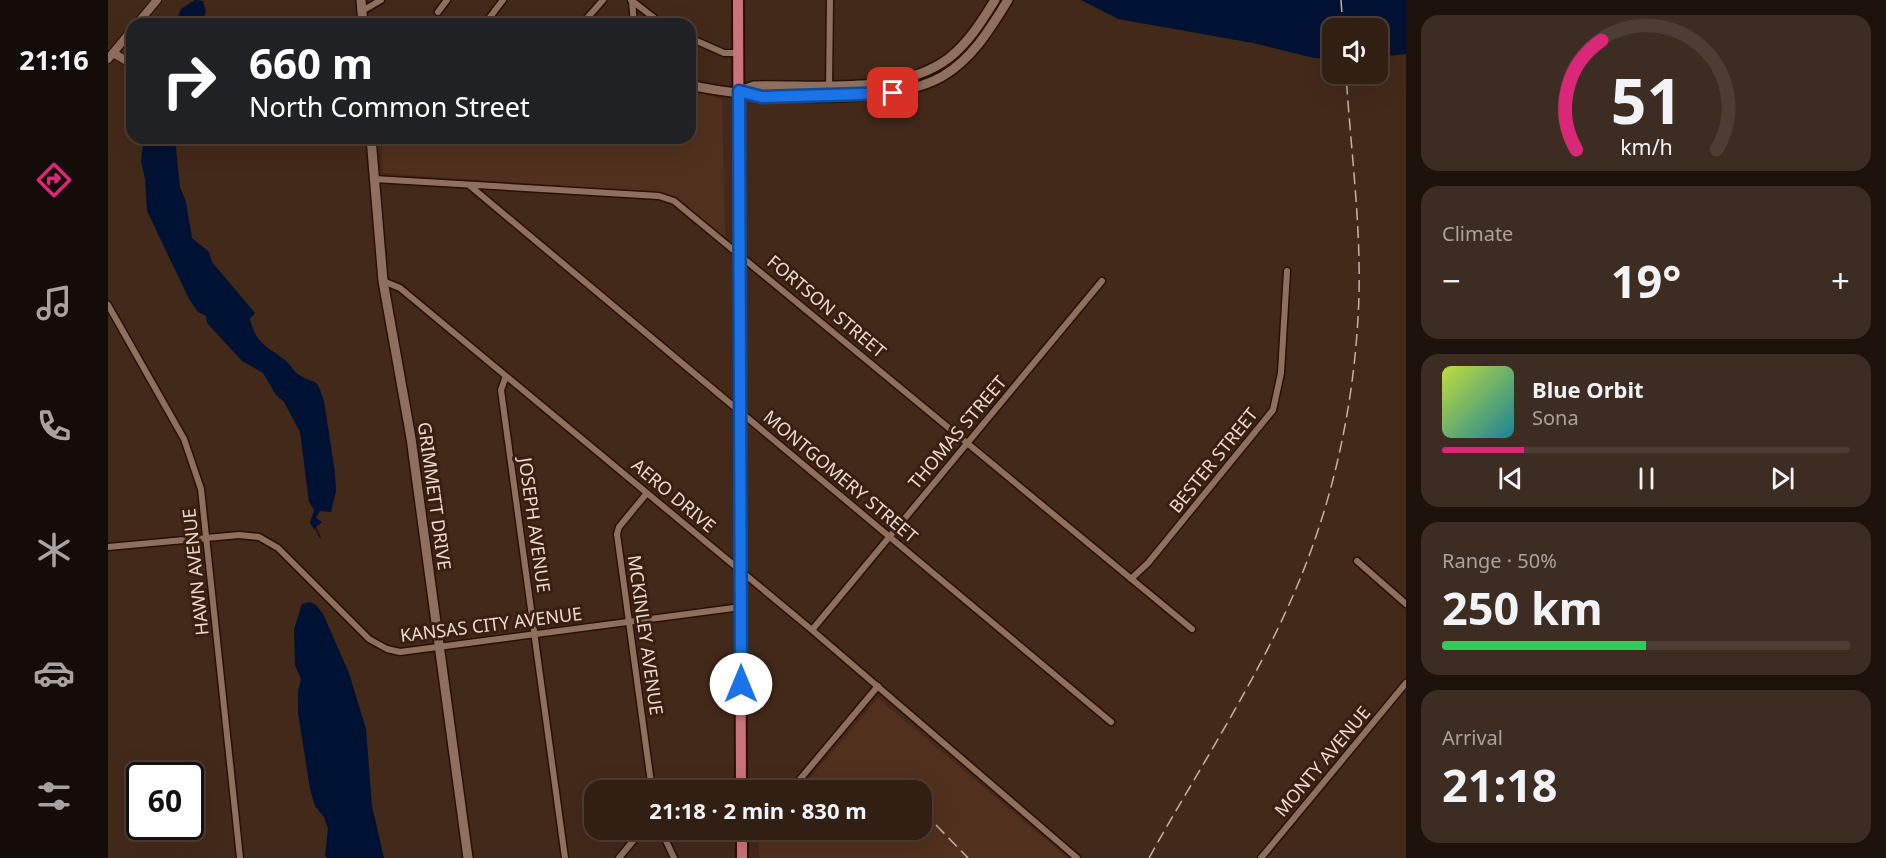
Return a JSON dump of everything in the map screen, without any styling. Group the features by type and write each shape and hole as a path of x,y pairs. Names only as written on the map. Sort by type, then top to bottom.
{"main road":[{"path":"361,0 363,18"},
{"path":"738,0 741,780"},
{"path":"739,91 754,86 891,82 929,70 950,56 968,39 995,0"},
{"path":"696,86 739,91 754,97 893,93 915,88 942,76 976,48 1008,0"},
{"name":"GRIMMETT DRIVE","path":"371,144 383,281 411,438 468,858"},
{"path":"741,840 742,858"}],"street":[{"path":"142,18 157,0"},
{"path":"362,11 381,0"},
{"path":"438,12 447,0"},
{"path":"489,18 503,0"},
{"path":"587,18 603,0"},
{"path":"632,0 634,18"},
{"path":"632,0 654,18"},
{"path":"829,96 830,0"},
{"path":"126,37 111,56 126,62"},
{"path":"696,41 724,53 738,53"},
{"name":"FORTSON STREET","path":"374,178 666,198 683,206 1192,628"},
{"name":"MONTGOMERY STREET","path":"469,184 890,535 1110,722"},
{"name":"BESTER STREET","path":"1131,579 1148,563 1273,410 1281,373 1287,271"},
{"name":"AERO DRIVE","path":"383,281 400,288 740,569 1077,858"},
{"name":"THOMAS STREET","path":"812,630 967,442 985,425 1102,281"},
{"name":"HAWN AVENUE","path":"108,305 184,439 201,489 240,858"},
{"name":"JOSEPH AVENUE","path":"506,376 501,390 565,858"},
{"name":"MCKINLEY AVENUE","path":"647,493 619,527 617,534 651,780"},
{"name":"KANSAS CITY AVENUE","path":"108,548 207,537 239,535 258,537 278,548 369,639 381,646 400,652 741,607"},
{"path":"1357,561 1406,604"},
{"name":"MONTY AVENUE","path":"1261,858 1406,683"},
{"path":"799,780 878,686"},
{"path":"619,858 634,840"},
{"path":"666,840 674,858"}],"shaded area":[{"path":"696,92 722,99 725,237 680,203 659,193 383,173 381,144 696,144"},
{"path":"878,698 1068,858 759,858 758,840 932,840 932,780 808,780"}],"water":[{"path":"195,0 203,1 206,12 204,18 177,18 181,9"},
{"path":"1081,0 1406,0 1406,54 1388,56 1388,18 1322,18 1322,58 1253,43 1118,19"},
{"path":"143,144 176,144 180,187 186,202 192,238 209,252 212,262 255,313 250,319 259,340 286,361 297,374 316,383 319,388 324,401 336,491 331,512 320,511 316,518 322,522 314,529 310,523 314,510 309,502 300,432 284,402 276,395 263,373 242,361 207,323 206,316 198,312 189,299 147,211 145,179 141,161"},
{"path":"310,602 316,605 323,614 349,673 366,729 372,806 384,858 326,858 325,856 328,828 324,817 315,806 310,789 298,713 298,691 301,679 295,665 294,629 302,604"}],"waterway":[{"path":"315,527 320,537"}],"railway":[{"path":"1341,0 1342,18"},
{"path":"1149,858 1249,685 1285,614 1312,548 1332,483 1352,385 1358,318 1358,227 1347,84"},
{"path":"936,825 968,858"}],"route":[{"path":"741,684 739,91 754,97 893,93"}]}
